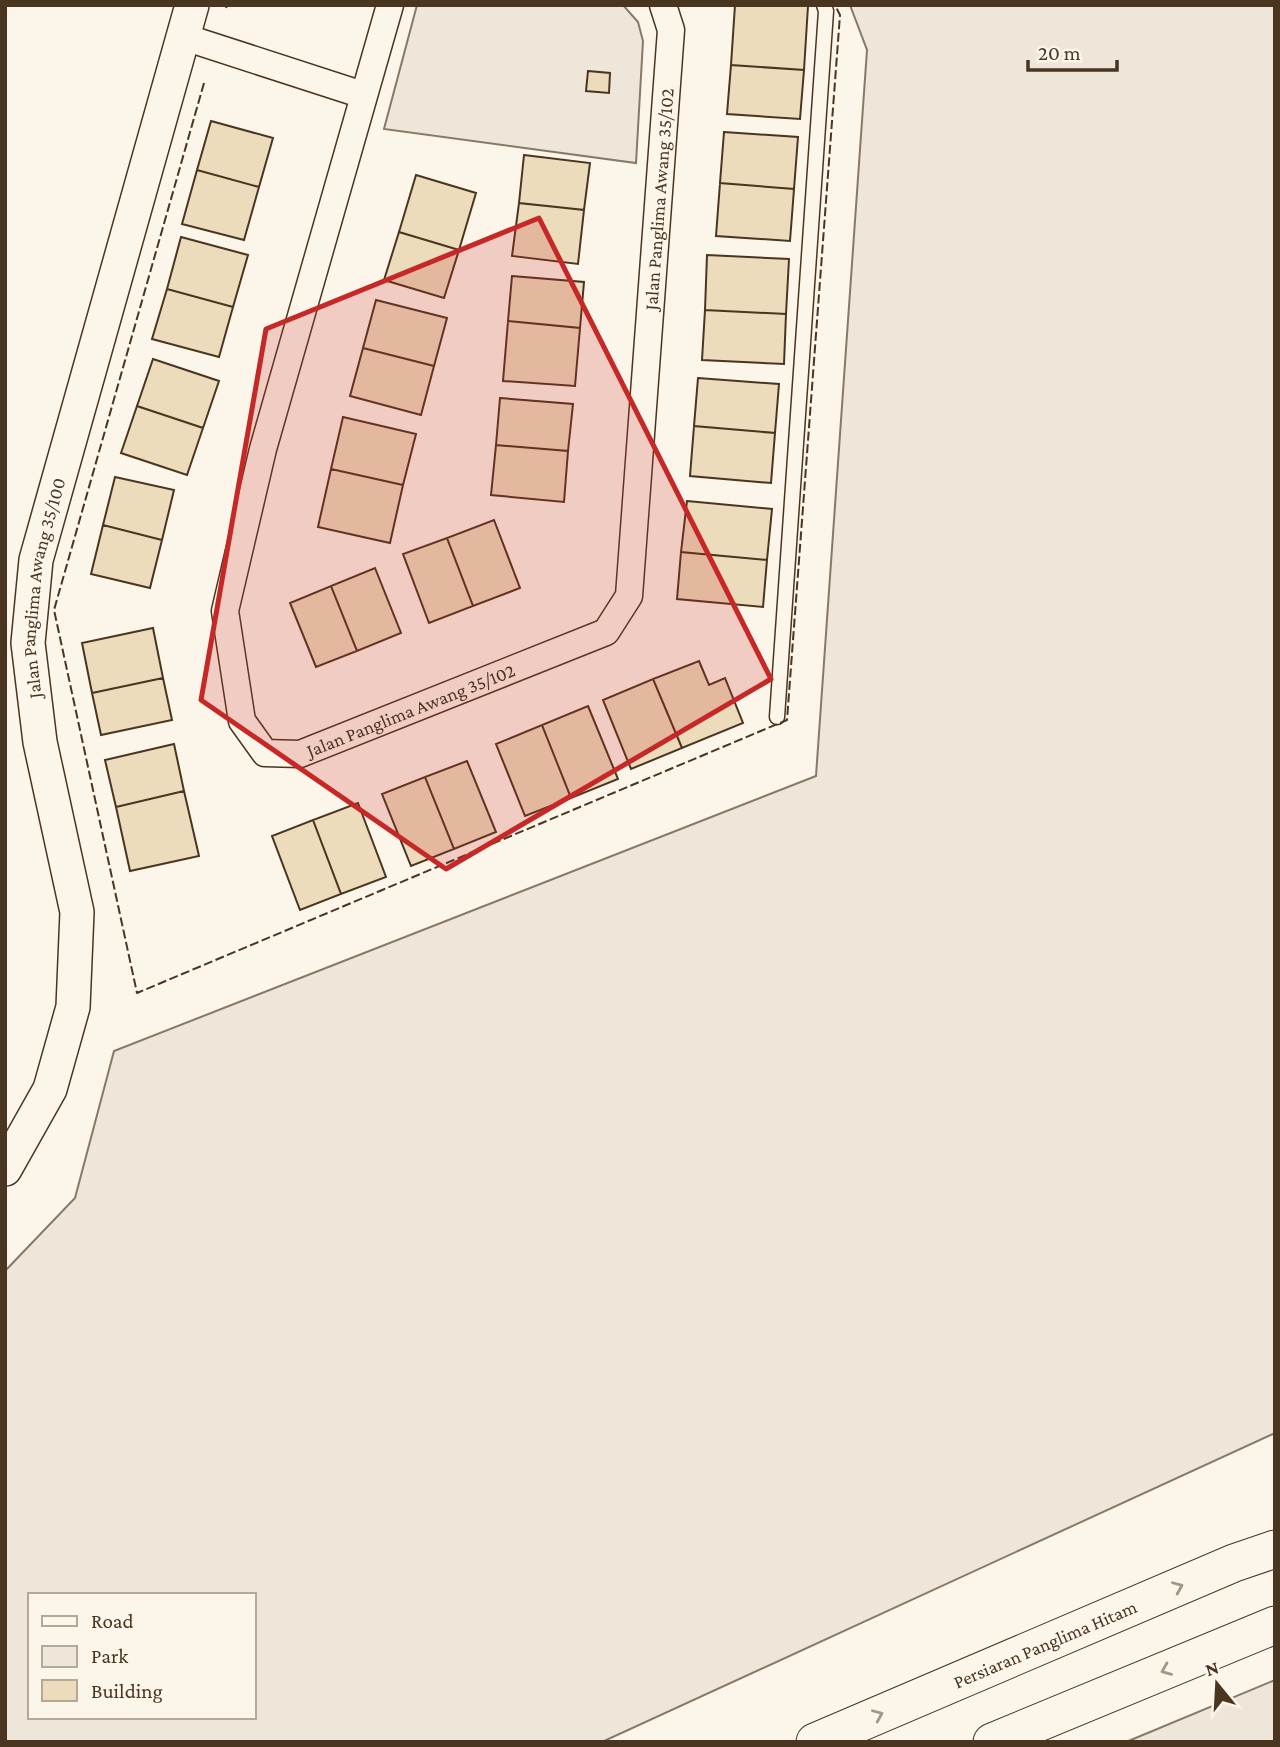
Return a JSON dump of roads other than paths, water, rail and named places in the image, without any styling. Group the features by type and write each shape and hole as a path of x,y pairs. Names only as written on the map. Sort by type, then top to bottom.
{"main road":[{"name":"Persiaran Panglima Hitam","path":"815,1742 1234,1563 1275,1549"},
{"path":"992,1742 1275,1625"}],"street":[{"name":"Jalan Panglima Awang 35/100","path":"5,1169 50,1089 73,1007 77,912 40,742 28,643 36,560 192,5"},
{"name":"Jalan Panglima Awang 35/102","path":"390,5 263,449 225,611 242,721 265,753 300,754 606,632 629,596 671,30 663,5"},
{"path":"184,37 363,95"}],"lane":[{"path":"777,717 826,11 824,5"}]}
